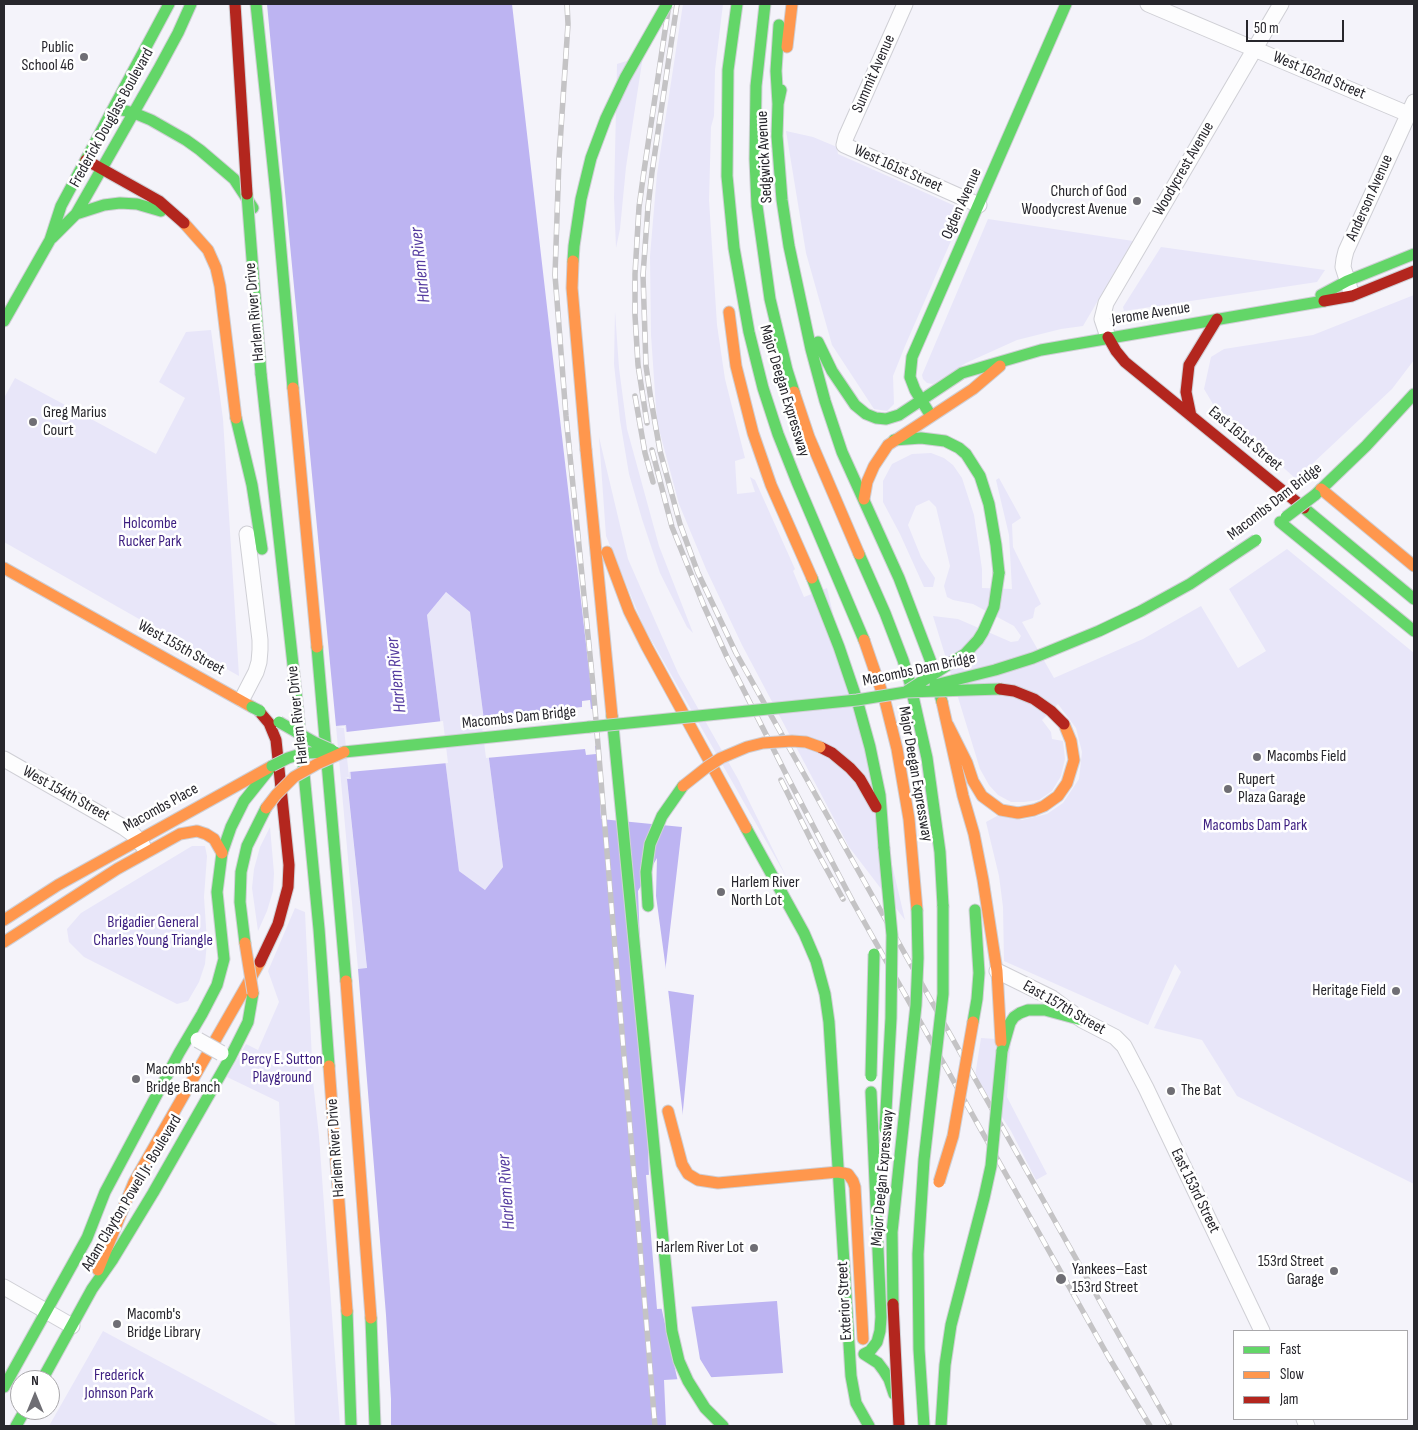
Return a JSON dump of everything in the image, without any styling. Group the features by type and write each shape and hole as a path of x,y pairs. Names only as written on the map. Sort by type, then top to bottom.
{"main road":[{"name":"Frederick Douglass Boulevard","path":"4,321 50,240 61,206 170,4"},
{"name":"Harlem River Drive","path":"234,4 249,242 261,374 297,701 319,929 347,1302 351,1426"},
{"name":"Harlem River Drive","path":"256,4 276,194 342,928 370,1298 375,1426"},
{"path":"668,4 625,78 606,118 591,158 577,224 573,270 573,308 672,1332 679,1361 688,1381 705,1408 723,1426"},
{"name":"Major Deegan Expressway","path":"737,4 728,70 728,184 734,248 748,332 778,434 863,636 885,701 897,749 909,819 917,910 918,958 915,1013 892,1232 893,1312 899,1426"},
{"name":"Major Deegan Expressway","path":"765,4 756,86 755,159 758,215 770,299 787,370 809,437 885,613 903,660 922,731 940,852 944,972 924,1160 918,1254 924,1426"},
{"path":"778,104 776,72 781,4"},
{"name":"Sedgwick Avenue","path":"792,4 785,72 778,104 778,158 789,246 803,307"},
{"name":"Ogden Avenue","path":"932,416 915,390 910,378 911,362 1066,4"},
{"name":"Frederick Douglass Boulevard","path":"50,240 76,214 103,170 178,33 187,5"},
{"path":"140,60 158,70"},
{"path":"114,108 151,120 186,140 224,169 234,179 251,204 261,229"},
{"name":"Harlem River Drive","path":"86,160 158,201 179,217 208,250 218,278 236,418"},
{"path":"76,214 112,204 129,203 146,206 179,217"},
{"path":"734,248 729,318 740,387 771,485 839,647 857,700 870,747 878,787 892,935 891,1018 882,1192 892,1232"},
{"name":"Jerome Avenue","path":"1302,305 1347,281 1414,254"},
{"name":"Jerome Avenue","path":"803,307 832,371 854,404 862,412 876,418 891,418 900,415 962,373 1041,350 1352,296 1414,271"},
{"path":"273,289 289,345"},
{"path":"803,307 810,349 842,452 892,563 933,670 974,834 997,971 1000,1007 1005,1023 991,1166 951,1325 945,1366 941,1426"},
{"path":"1191,416 1186,392 1189,365 1217,320"},
{"name":"East 161st Street","path":"1108,337 1125,362 1414,599"},
{"name":"Jerome Avenue","path":"864,499 867,482 874,466 882,452 894,440 973,389 1006,361"},
{"name":"Macombs Dam Bridge","path":"344,752 857,700 906,692 974,676 1020,662 1099,631 1141,611 1219,566 1318,492 1366,446 1414,394"},
{"path":"236,418 252,485 263,559"},
{"path":"894,440 921,438 945,441 960,448 972,461 980,476 992,518 999,573 994,607 984,632 978,640 964,654 906,692"},
{"name":"Exterior Street","path":"591,492 610,563 629,610 647,647 804,933 816,961 825,994 829,1022 854,1394 860,1413 868,1426"},
{"path":"1318,492 1414,566"},
{"path":"1283,519 1414,631"},
{"name":"Adam Clayton Powell Jr. Boulevard","path":"4,567 254,706 264,716 276,740 288,865 288,887 278,924 266,949 134,1182 104,1254 92,1289"},
{"name":"West 155th Street","path":"4,567 307,739 324,747 344,752"},
{"path":"280,643 297,701"},
{"path":"906,692 1003,689 1029,697 1043,704 1064,724 1071,741 1074,760 1067,783 1058,796 1044,806 1034,810 1018,813 1009,812 994,806 982,796 973,781 967,763 948,725"},
{"path":"266,772 280,743 278,722"},
{"path":"266,808 307,739"},
{"path":"649,918 646,886 647,858 650,844 662,816 683,786 707,767 733,752 763,743 778,741 806,742 820,747 842,761 860,779 882,819"},
{"name":"Adam Clayton Powell Jr. Boulevard","path":"48,1370 92,1289 113,1259 153,1193 225,1055 248,1022 253,992 240,902 241,872 247,846 256,826 276,794 294,777 344,752"},
{"name":"Macombs Place","path":"6,938 80,892 179,818 236,784 266,772 298,754 344,752"},
{"name":"Adam Clayton Powell Jr. Boulevard","path":"87,1238 105,1192 194,1038 212,994 222,967 224,949 217,892 222,852 237,814 266,772"},
{"path":"907,1281 953,1136 978,984 978,943 963,796"},
{"name":"Macombs Place","path":"4,920 58,885 143,846 186,832 197,831 206,834 214,839 222,852"},
{"path":"878,908 884,848"},
{"path":"850,1356 864,1354 877,1342 881,1317 872,1092 871,1038 874,946"},
{"path":"1005,1023 1020,1013 1037,1009 1082,1020"},
{"path":"668,1153 668,1106 682,1164 693,1178 705,1182 725,1182 838,1172"},
{"name":"Exterior Street","path":"838,1172 852,1177 854,1187 864,1354 878,1363 889,1379 903,1426"},
{"path":"134,1182 153,1193"},
{"name":"Adam Clayton Powell Jr. Boulevard","path":"4,1387 87,1238 114,1198 134,1182"}],"street":[{"name":"Summit Avenue","path":"844,145 905,4"},
{"name":"West 162nd Street","path":"1148,4 1254,49 1411,108"},
{"name":"Woodycrest Avenue","path":"1108,337 1102,320 1106,303 1281,4"},
{"name":"Anderson Avenue","path":"1352,296 1343,267 1346,251 1411,108"},
{"name":"West 161st Street","path":"844,145 979,205"},
{"name":"Harlem River Drive","path":"236,418 241,485 260,640 259,662 242,699"},
{"name":"West 154th Street","path":"4,759 123,827 143,846"},
{"name":"East 157th Street","path":"997,971 1052,998 1082,1020 1115,1037 1127,1050"},
{"path":"194,1038 225,1055"},
{"name":"East 153rd Street","path":"1127,1050 1262,1330"},
{"path":"4,1287 72,1326"}],"green space":[{"path":"683,4 723,4 715,70 709,200 717,325 725,379 745,458 735,461 737,494 755,492 750,477 755,480 795,569 793,571 804,597 827,588 905,920 849,847 742,645 706,569 679,504 657,422 651,335 650,256 657,174"},
{"path":"643,56 616,248 614,198 617,64"},
{"path":"786,131 813,137 837,147 838,154 962,209 961,218 893,376 894,404 887,411 874,409 832,345 806,253"},
{"path":"988,219 1133,241 1083,326 1061,329 1017,340 966,363 933,384 927,383 922,375"},
{"path":"1161,247 1325,270 1317,282 1124,311 1123,307"},
{"path":"1414,295 1414,360 1392,389 1296,479 1213,404 1204,389 1211,357 1224,349 1313,335"},
{"path":"615,311 619,368 627,429 659,546 693,633 687,627 660,573 629,474 620,420 614,364"},
{"name":"Holcombe Rucker Park","path":"211,330 223,419 239,676 4,542 4,398 15,378 156,454 185,398 159,382 186,332"},
{"path":"599,437 628,559 678,673 738,779 787,878 644,627 606,536"},
{"name":"Macombs Dam Park","path":"931,453 944,458 953,465 962,478 974,515 982,569 982,588 1012,589 1009,535 996,480 999,478 1021,518 1012,524 1013,547 1041,604 1035,608 1033,618 1022,622 1054,678 1143,639 1201,606 1238,668 1266,651 1229,589 1287,549 1414,653 1414,1184 1237,1096 1202,1040 1154,1028 1181,972 1175,964 1148,1025 1004,961 1003,907 999,876 986,822 997,816 1022,820 1047,814 1063,803 1079,779 1082,752 1076,728 1058,704 1042,720 1051,732 1052,739 1063,741 1065,759 1061,776 1052,791 1039,800 1011,802 998,795 989,785 980,769 933,616 958,619 1011,642 1018,641 1021,636 1014,626 973,604 947,597 944,586 950,566 936,507 929,500 916,506 908,525 921,557 935,578 933,587 924,587 883,502 883,481 892,464 912,454"},
{"path":"446,592 470,612 503,867 485,890 459,871 427,615"},
{"path":"346,725 351,779 347,780 367,969 358,969 336,726"},
{"path":"270,827 274,873 273,891 258,931 252,888 254,869 260,847"},
{"name":"Brigadier General Charles Young Triangle","path":"192,846 205,846 207,856 204,897 207,942 205,964 199,982 188,1001 177,1004 84,957 69,942 67,929 81,913"},
{"name":"Percy E. Sutton Playground","path":"295,908 305,912 313,1081 319,1136 340,1426 295,1426 279,1102 227,1077 246,1044 258,1050 279,1002 268,971"},
{"path":"981,1038 1011,1040 1007,1097 1047,1174 1036,1180 1011,1131 975,1076"},
{"name":"Frederick Johnson Park","path":"103,1331 280,1426 49,1426 52,1420 60,1420 60,1407"}],"water":[{"name":"Harlem River","path":"267,4 512,4 592,696 598,757 601,819 682,827 663,990 694,995 677,1173 646,1175 657,1309 777,1301 783,1373 664,1380 666,1426 391,1426 386,1315 358,969 367,968 347,779 351,779 346,725 336,726","holes":["446,592 470,612 503,867 485,890 459,871 427,615"]}],"pier":[{"path":"590,700 591,709 596,709 599,745 595,746 596,754 586,755 585,749 486,758 481,718 582,707 582,701"},
{"path":"443,721 448,763 349,772 349,777 344,728 336,727 345,726 346,732"},
{"path":"657,858 656,896 667,977 665,988 668,989 684,1124 677,1175 649,1177 638,891"},
{"path":"691,1304 700,1359 713,1380 678,1382 661,1306"}],"railway":[{"path":"567,4 568,24 559,159 555,275 566,416 593,685 655,1426"},
{"path":"647,423 638,365 635,274 639,207 669,4"},
{"path":"677,4 652,172 643,275 646,366 651,400 660,451 680,524 698,573 736,653 1170,1426"},
{"path":"635,396 645,453 653,482"},
{"path":"652,450 672,527 704,606 727,657 787,776 853,902 1108,1356 1150,1426"},
{"path":"781,780 843,899"}],"traffic: fast":[{"path":"4,321 50,240 61,206 169,4"},
{"path":"52,238 76,214 158,70 191,4"},
{"path":"256,4 276,194 293,388"},
{"path":"573,261 581,199 591,158 606,118 625,78 667,4"},
{"path":"737,4 728,70 727,176 734,248 749,332 763,388 778,434 864,640"},
{"path":"765,4 756,86 755,159 757,206 770,299 794,392"},
{"path":"931,416 915,390 910,377 912,357 1066,4"},
{"path":"778,104 776,71 779,25"},
{"path":"781,90 778,104 777,136 782,200 789,246 811,349 825,401 842,452 899,578 931,662 942,702"},
{"path":"114,108 151,120 200,150 234,179 253,208"},
{"path":"247,194 261,374"},
{"path":"76,214 104,205 120,203 137,204 161,211"},
{"path":"1321,295 1347,281 1414,254"},
{"path":"818,342 832,371 855,405 866,414 886,419 899,415 962,373 1041,350 1324,301"},
{"path":"261,374 297,701 319,929 329,1066"},
{"path":"1315,495 1366,446 1414,394"},
{"path":"236,418 252,485 262,549"},
{"path":"894,440 921,438 945,441 966,454 980,476 989,504 999,573"},
{"path":"1286,517 1315,495"},
{"path":"1304,508 1414,599"},
{"path":"1280,522 1414,631"},
{"path":"935,685 1033,658 1099,631 1141,611 1190,584 1256,540"},
{"path":"859,554 885,613 910,683 927,758 940,852 943,906"},
{"path":"907,691 965,654 978,640 994,607 999,573"},
{"path":"812,578 839,647 870,747 880,795 884,848"},
{"path":"317,647 346,981"},
{"path":"589,727 857,700 906,692 1000,689"},
{"path":"252,707 260,711"},
{"path":"612,716 672,1331 679,1361 688,1381 705,1408 723,1426"},
{"path":"279,722 332,750"},
{"path":"344,752 589,727"},
{"path":"272,766 304,753 335,752"},
{"path":"4,1387 87,1238 105,1192 217,985 224,959 217,892 222,853 231,827 244,801 272,766"},
{"path":"648,906 646,872 650,844 662,816 683,786"},
{"path":"245,943 240,902 241,872 247,846 266,808"},
{"path":"746,828 804,933 816,961 825,994 829,1022"},
{"path":"884,848 892,935 891,1018 885,1129"},
{"path":"924,1426 919,1349 918,1254 924,1160 943,994 943,906"},
{"path":"893,1304 892,1232 916,1005 918,958 917,910"},
{"path":"973,1022 979,973 975,910"},
{"path":"871,1076 874,954"},
{"path":"47,1370 92,1289 113,1259 153,1193 230,1058 248,1022 253,993"},
{"path":"1002,1051 1010,1023 1020,1013 1028,1010 1045,1010 1082,1020"},
{"path":"829,1022 851,1376 856,1403 869,1426"},
{"path":"941,1426 945,1365 951,1325 991,1166 1002,1051"},
{"path":"864,1354 870,1351 877,1342 881,1317 871,1092"},
{"path":"347,1311 351,1426"},
{"path":"371,1318 375,1426"},
{"path":"864,1354 878,1363 889,1379 894,1394"},
{"path":"16,1426 19,1420"}],"traffic: slow":[{"path":"787,47 792,4"},
{"path":"184,223 208,250 216,268 220,286 236,418"},
{"path":"573,261 572,288 586,450"},
{"path":"729,312 736,366 753,433 771,485 812,578"},
{"path":"864,499 867,482 874,466 888,445 973,389 1000,366"},
{"path":"293,388 317,647"},
{"path":"794,392 809,437 859,554"},
{"path":"586,450 612,716"},
{"path":"1321,489 1414,566"},
{"path":"607,552 629,611 647,647 746,828"},
{"path":"4,568 252,707"},
{"path":"864,640 885,701 897,749 909,819 917,910"},
{"path":"942,702 963,796 974,834 997,971"},
{"path":"948,725 967,763 973,781 982,796 1001,810 1018,813 1044,806 1058,796 1067,783 1074,760 1071,741 1064,724"},
{"path":"683,786 721,758 747,747 763,743 792,741 806,742 820,747"},
{"path":"266,808 294,777 344,752"},
{"path":"4,920 58,885 272,766"},
{"path":"4,942 117,869 180,834 197,831 206,834 214,839 222,853"},
{"path":"245,943 253,993"},
{"path":"98,1270 134,1182 260,962"},
{"path":"997,971 1001,1042"},
{"path":"346,981 371,1318"},
{"path":"939,1182 953,1136 973,1022"},
{"path":"329,1066 347,1311"},
{"path":"668,1111 682,1164 688,1174 698,1180 718,1183 838,1172"},
{"path":"838,1172 848,1174 855,1187 863,1339"}],"traffic: jam":[{"path":"235,4 247,194"},
{"path":"86,160 159,201 184,223"},
{"path":"1324,301 1352,296 1414,271"},
{"path":"1191,416 1186,392 1189,365 1217,319"},
{"path":"1108,337 1125,362 1304,508"},
{"path":"1000,689 1014,691 1034,699 1051,711 1064,724"},
{"path":"258,710 269,723 276,740 289,865 288,887 278,924 260,962"},
{"path":"820,747 832,753 850,768 860,779 876,807"},
{"path":"893,1304 899,1426"}],"place":[{"name":"Public School 46","path":"84,57"},
{"name":"Church of God Woodycrest Avenue","path":"1137,201"},
{"name":"Greg Marius Court","path":"33,422"},
{"name":"Macombs Field","path":"1257,757"},
{"name":"Rupert Plaza Garage","path":"1228,789"},
{"name":"Harlem River North Lot","path":"721,892"},
{"name":"Heritage Field","path":"1396,991"},
{"name":"Macomb's Bridge Branch","path":"136,1079"},
{"name":"The Bat","path":"1171,1091"},
{"name":"Harlem River Lot","path":"754,1248"},
{"name":"153rd Street Garage","path":"1334,1271"},
{"name":"Yankees–East 153rd Street","path":"1061,1279"},
{"name":"Macomb's Bridge Library","path":"117,1324"}]}
